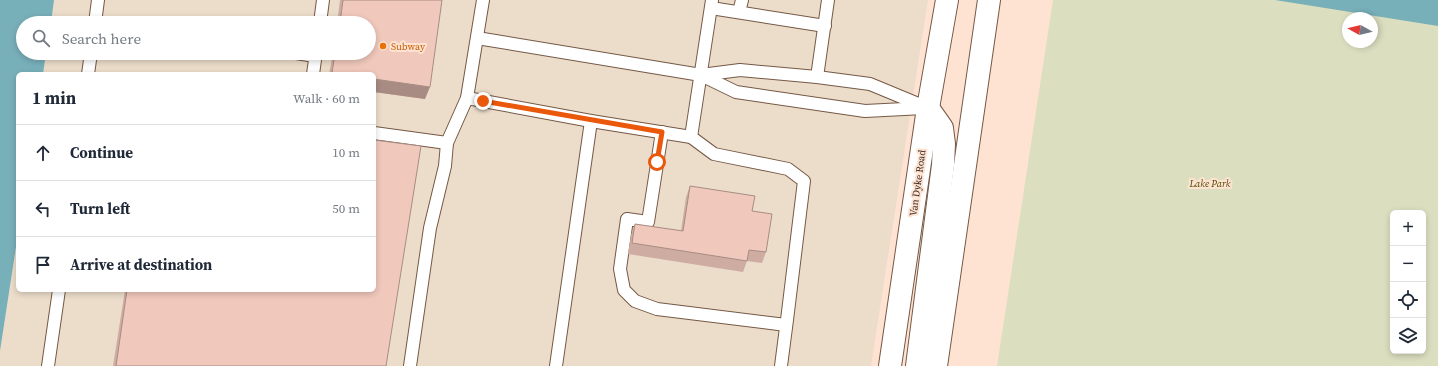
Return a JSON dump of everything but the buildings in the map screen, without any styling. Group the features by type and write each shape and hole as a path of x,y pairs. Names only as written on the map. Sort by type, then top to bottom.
{"main road":[{"name":"Van Dyke Road","path":"890,366 928,108 947,0"},
{"path":"936,366 989,0"},
{"path":"917,366 942,172 944,144 942,128 928,108"}],"lane":[{"path":"97,16 98,0"},
{"path":"321,16 323,0"},
{"path":"410,366 430,228 445,166 447,143 467,98 483,0"},
{"path":"740,12 742,0"},
{"path":"817,77 828,0"},
{"path":"691,137 712,4 740,12 824,26"},
{"path":"477,38 701,75 736,92 744,94 865,111 928,108"},
{"path":"88,72 90,60"},
{"path":"313,72 315,60"},
{"path":"701,75 740,70 817,77 870,84 928,108"},
{"path":"467,98 591,121 691,137 714,154 788,169 804,181 781,366"},
{"path":"556,366 591,121"},
{"path":"662,132 648,222 627,219 620,269 624,290 635,301 657,309 786,325"},
{"path":"376,133 447,143"},
{"path":"48,366 58,292"}],"shaded area":[{"path":"54,0 928,0 871,366 0,366 0,351 16,247 16,292 376,292 376,72 43,72 45,60 376,60 376,16 52,16"}],"green space":[{"name":"Lake Park","path":"1053,0 1438,0 1438,366 997,366"}],"water":[{"path":"0,0 54,0 52,16 16,16 16,60 45,60 43,72 16,72 16,247 0,351"},
{"path":"1275,0 1438,0 1438,26 1378,16 1378,12 1350,12"}],"place":[{"name":"Subway","path":"383,46"}],"route":[{"path":"483,101 591,121 662,132 657,162"}]}
